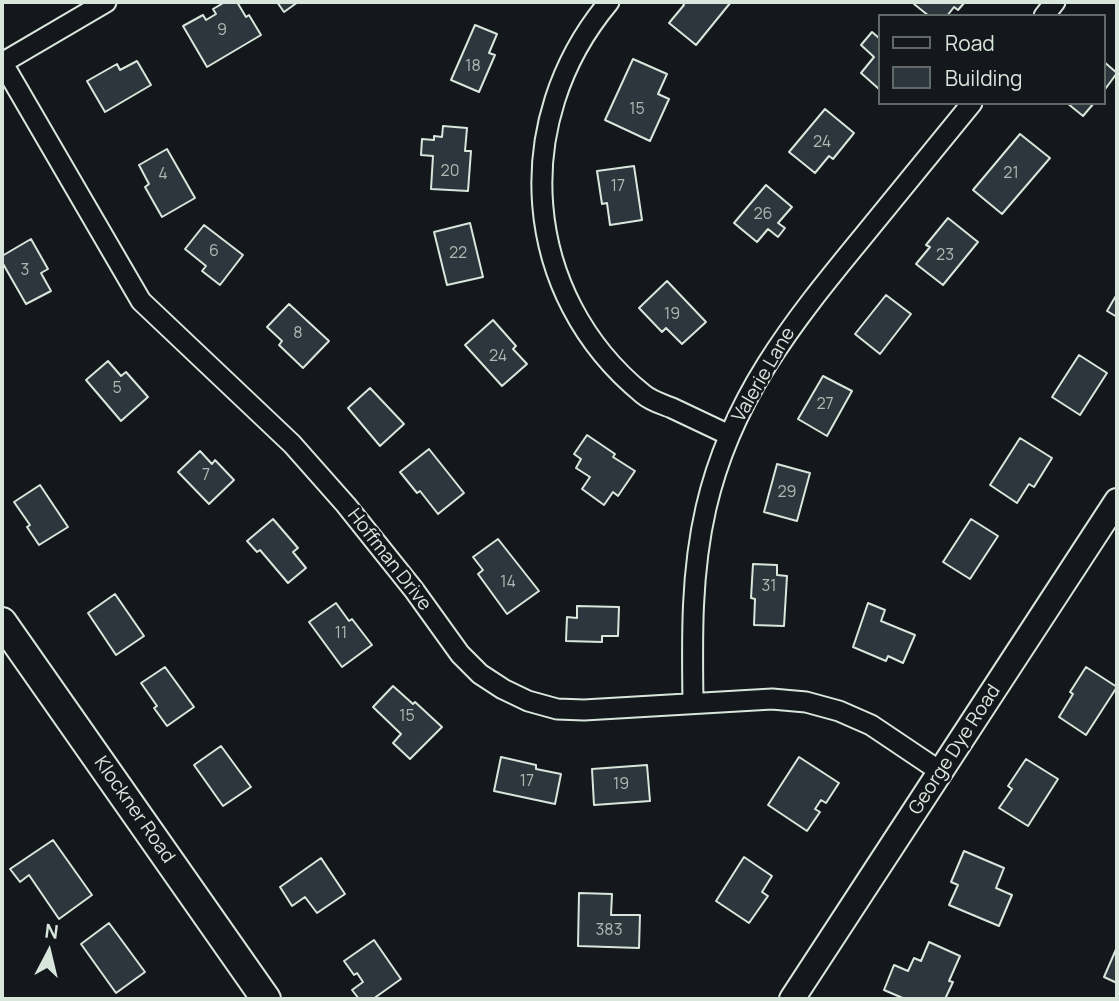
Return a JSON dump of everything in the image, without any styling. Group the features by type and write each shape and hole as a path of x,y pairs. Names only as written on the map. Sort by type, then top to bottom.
{"main road":[{"name":"Klockner Road","path":"2,622 266,999"}],"street":[{"path":"2,62 106,2"},
{"path":"609,2 575,50 559,84 547,125 542,163 542,201 547,238 557,275 573,310 593,342 618,371 646,396 729,436"},
{"name":"Hoffman Drive","path":"2,62 141,300 292,444 346,505 414,590 460,654 480,674 528,701 557,709 584,710 772,699 806,702 839,711 871,725 942,772"},
{"name":"Valerie Lane","path":"693,703 692,611 696,558 706,506 729,436 751,390 785,335 970,105"},
{"name":"George Dye Road","path":"792,999 1117,501"}],"building":[{"path":"225,2 237,2 261,35 207,67 183,26 203,15 206,20 216,14 213,9"},
{"path":"277,2 298,2 284,12"},
{"path":"682,2 731,2 696,45 669,23 684,5"},
{"path":"965,2 958,10 954,7 949,14 926,14 914,4"},
{"path":"475,25 497,34 489,53 495,55 479,92 451,80"},
{"path":"872,32 878,37 878,88 861,73 874,57 861,45"},
{"path":"633,59 667,74 658,94 669,99 650,141 605,120"},
{"path":"137,61 151,85 105,112 87,81 117,64 120,70"},
{"path":"1105,63 1117,73 1105,89"},
{"path":"1069,105 1092,105 1083,116"},
{"path":"825,109 854,133 833,159 829,156 815,173 789,152"},
{"path":"443,126 467,128 465,151 471,151 468,191 431,189 433,156 421,155 422,139 434,140 434,136 442,137"},
{"path":"1020,134 1050,158 1002,214 973,190"},
{"path":"167,149 195,198 162,217 145,187 149,184 139,165"},
{"path":"634,166 642,220 610,225 607,203 602,204 597,171"},
{"path":"766,185 792,207 778,223 785,228 778,237 768,229 757,242 734,223"},
{"path":"948,218 978,242 943,285 916,264 930,247 926,245"},
{"path":"470,223 483,277 447,285 434,232"},
{"path":"204,225 243,255 220,285 202,271 206,266 185,249"},
{"path":"31,239 48,269 41,273 51,291 26,304 2,262 2,256"},
{"path":"667,281 706,322 682,344 666,328 662,332 639,308"},
{"path":"1117,294 1117,317 1107,311"},
{"path":"886,295 911,314 880,354 855,334"},
{"path":"289,304 329,341 303,368 279,345 282,341 267,327"},
{"path":"493,320 516,346 513,349 527,364 502,386 465,345"},
{"path":"1079,355 1107,373 1080,415 1052,397"},
{"path":"108,361 121,376 126,372 148,397 121,421 86,380"},
{"path":"823,376 852,391 827,436 798,419"},
{"path":"370,388 404,424 380,446 348,408"},
{"path":"587,435 635,471 618,496 613,492 604,505 582,489 590,477 576,468 581,459 574,454"},
{"path":"1020,438 1052,458 1034,487 1029,484 1017,503 990,485"},
{"path":"429,449 464,493 438,514 400,472"},
{"path":"200,451 212,464 215,460 234,480 209,504 178,472"},
{"path":"777,464 810,473 797,521 764,512"},
{"path":"40,485 68,527 39,545 27,527 30,525 14,502"},
{"path":"273,519 298,548 293,552 306,568 288,583 260,550 257,552 247,541"},
{"path":"971,519 998,536 970,579 943,562"},
{"path":"498,539 539,591 507,614 478,574 483,570 473,557"},
{"path":"753,564 777,565 777,575 787,576 784,626 754,625 755,599 751,598"},
{"path":"115,594 144,636 116,655 88,613"},
{"path":"336,603 372,645 342,667 309,622"},
{"path":"868,603 885,610 881,621 915,635 903,663 888,656 886,661 853,647"},
{"path":"577,606 619,607 618,636 602,636 602,642 566,641 567,617 577,618"},
{"path":"165,667 194,707 167,726 141,683"},
{"path":"1086,667 1117,687 1086,735 1059,717 1073,694 1070,692"},
{"path":"393,686 442,727 410,759 393,743 401,734 373,707"},
{"path":"221,746 251,787 223,806 194,765"},
{"path":"501,757 561,774 555,804 494,791"},
{"path":"799,757 839,783 826,803 821,800 815,809 820,812 807,831 768,805"},
{"path":"1026,759 1058,779 1028,826 999,808 1012,789 1008,786"},
{"path":"647,765 650,801 594,805 592,769"},
{"path":"53,840 92,895 59,919 29,875 20,882 10,869"},
{"path":"964,851 1004,868 996,888 1012,895 999,926 949,905 958,885 951,882"},
{"path":"744,857 772,876 762,892 768,896 749,923 716,901"},
{"path":"321,858 345,894 317,913 305,897 292,906 280,887"},
{"path":"579,893 612,894 611,915 640,915 639,948 578,946"},
{"path":"109,923 145,972 116,993 81,944"},
{"path":"374,940 401,979 373,999 359,999 352,990 363,982 344,961"},
{"path":"929,942 960,956 949,981 953,982 945,999 905,999 884,990 894,965 908,971 914,958 921,961"},
{"path":"1117,947 1117,983 1104,977"}]}
